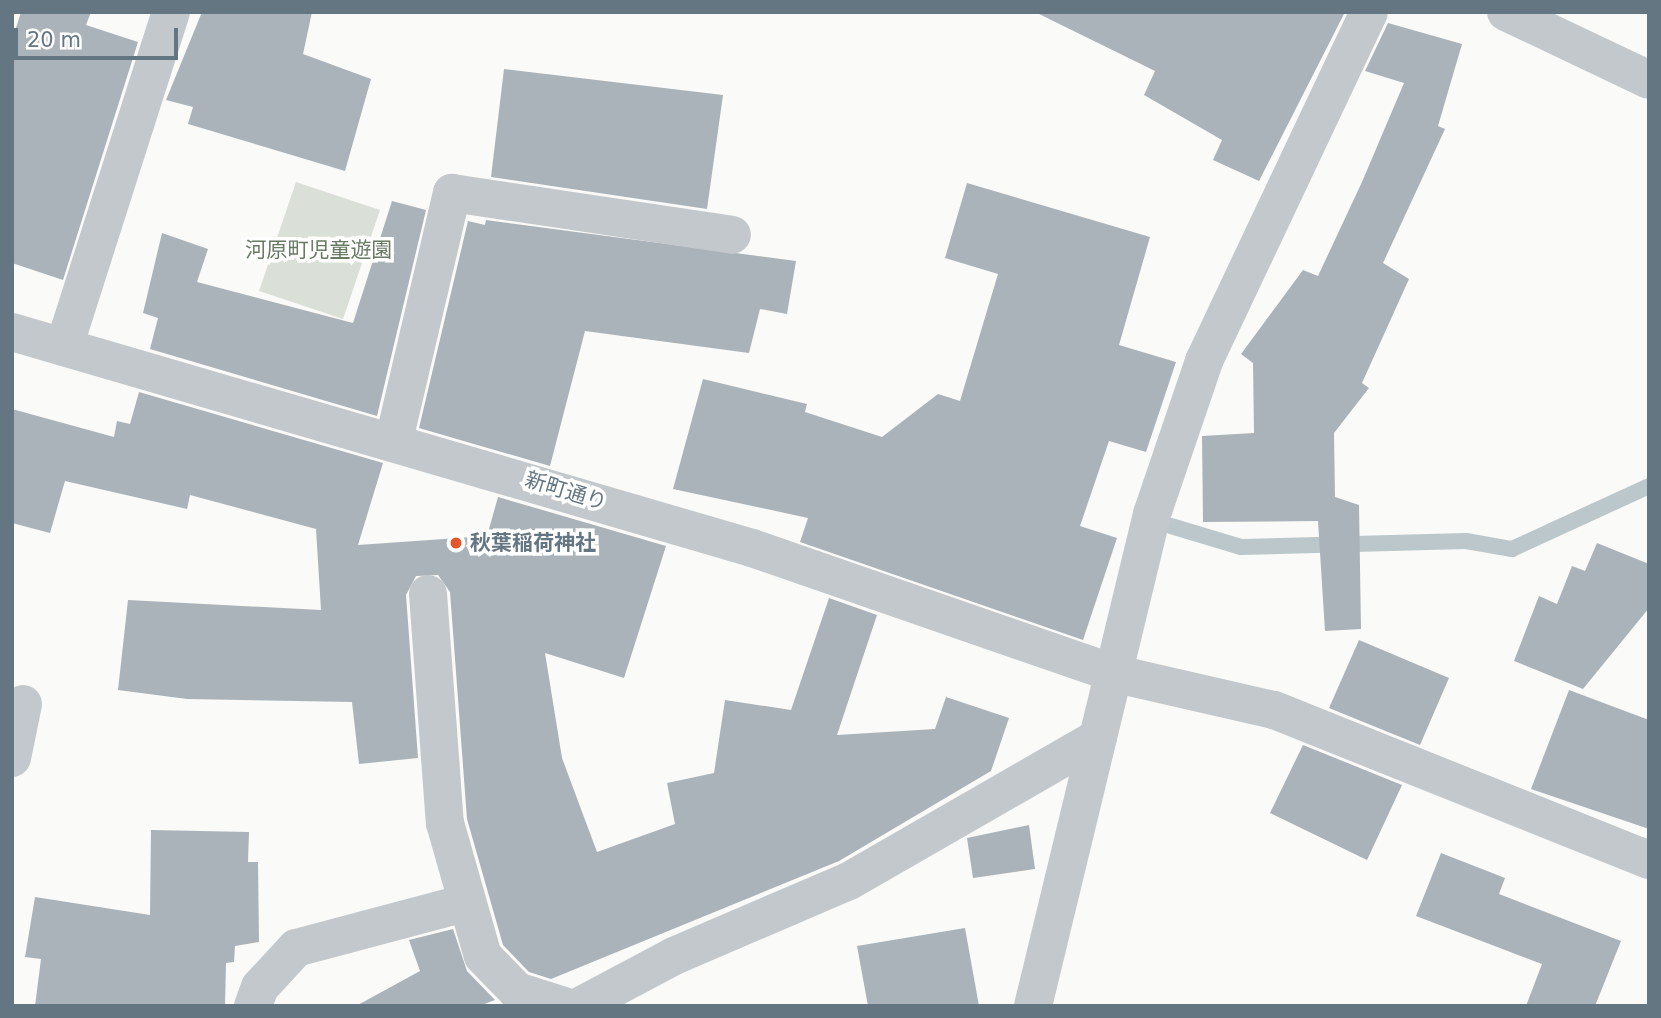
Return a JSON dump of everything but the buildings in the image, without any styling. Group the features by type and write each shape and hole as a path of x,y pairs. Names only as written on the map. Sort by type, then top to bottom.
{"street":[{"path":"64,347 171,12"},
{"path":"1033,1006 1152,514 1204,361 1368,12"},
{"path":"1506,12 1649,80"},
{"path":"394,440 452,193 732,235"},
{"name":"新町通り","path":"12,332 394,440 752,548 1112,673 1274,710 1649,860"},
{"path":"428,594 445,822 465,903 482,956 517,991 564,1006"},
{"path":"12,758 23,704"},
{"path":"602,1001 849,881 1098,738"},
{"path":"253,1006 260,987 296,948 465,903"}],"green space":[{"name":"河原町児童遊園","path":"296,182 380,210 343,319 259,291"}],"waterway":[{"path":"1171,526 1241,547 1466,541 1512,549 1649,486"}],"place":[{"name":"秋葉稲荷神社","path":"456,543"}]}
